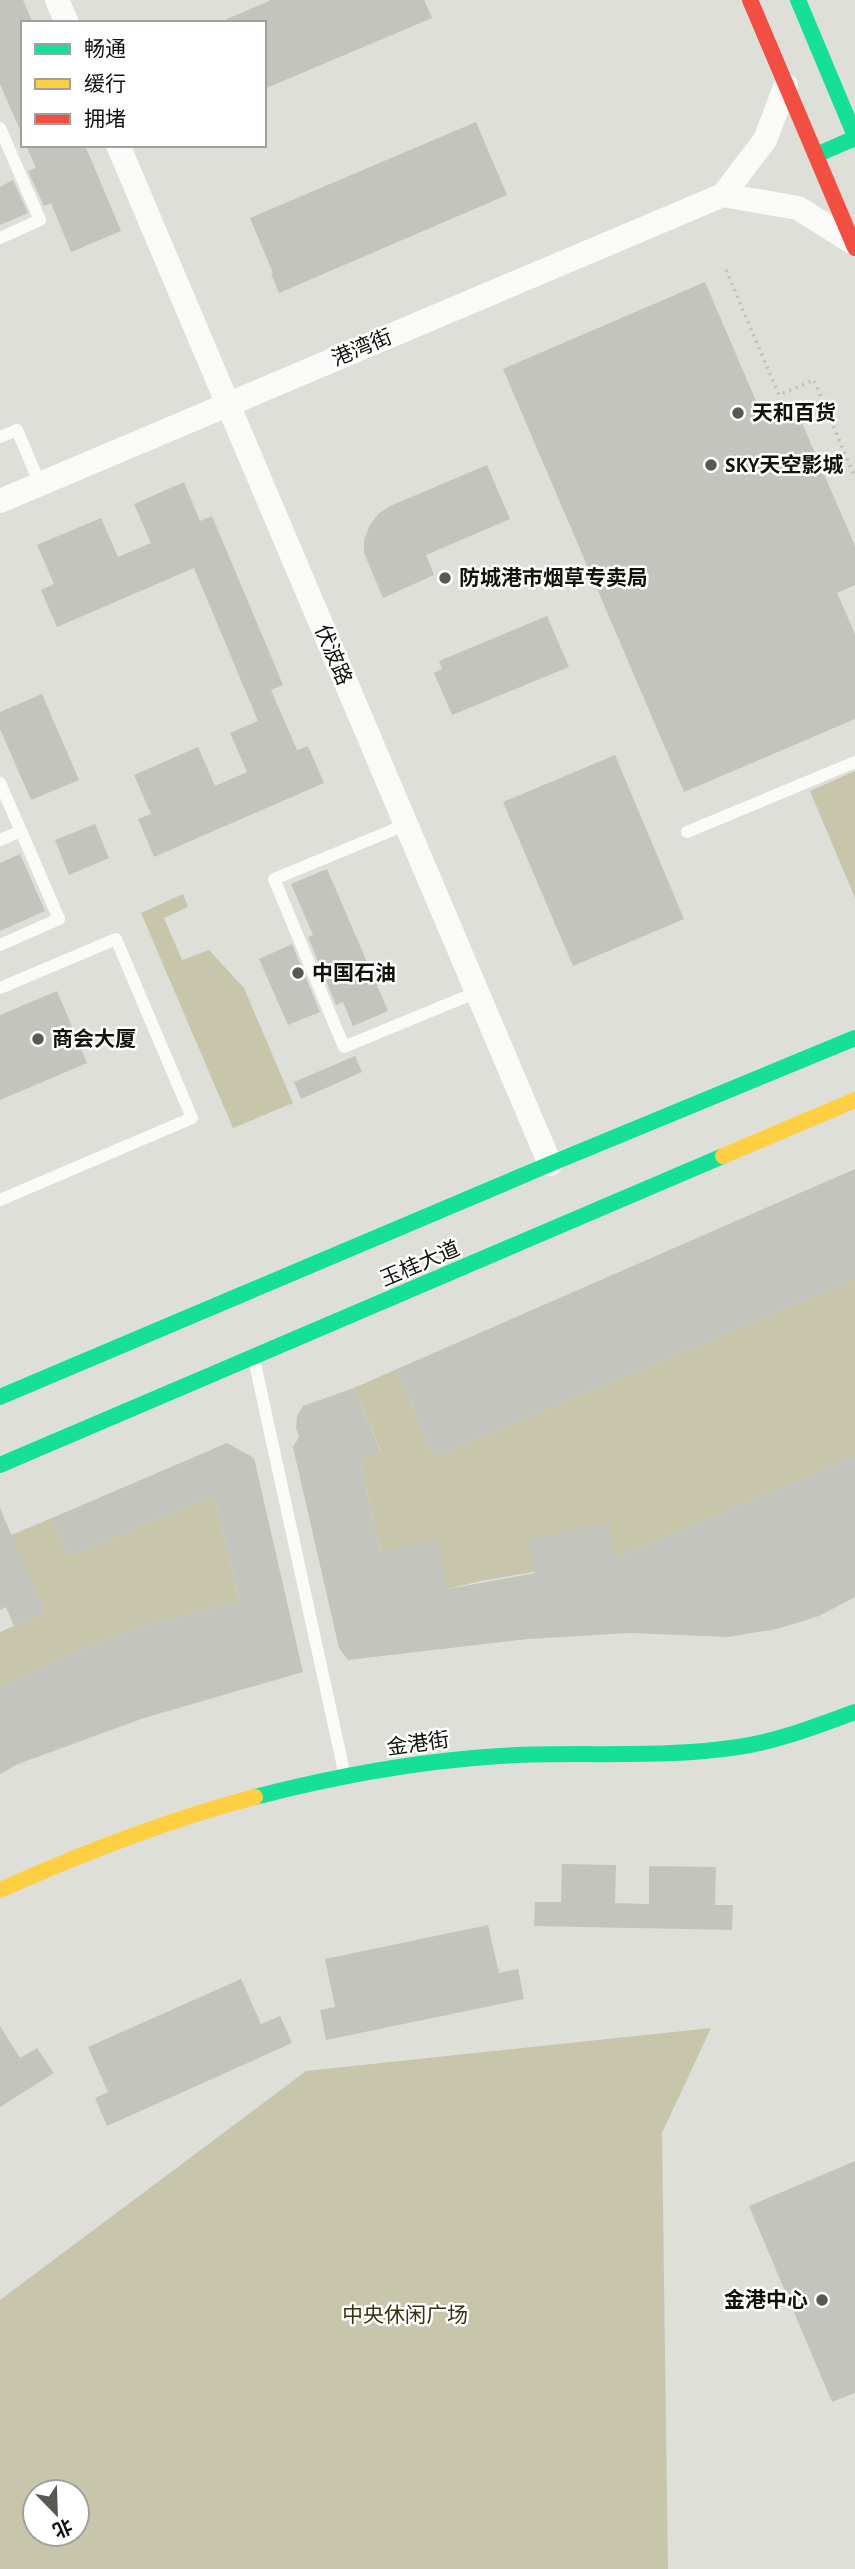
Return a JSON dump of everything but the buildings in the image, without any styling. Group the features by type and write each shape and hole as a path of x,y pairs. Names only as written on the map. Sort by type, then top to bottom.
{"main road":[{"path":"750,0 854,245"},
{"path":"798,0 855,137 816,155"},
{"name":"玉桂大道","path":"0,1397 855,1038"},
{"name":"玉桂大道","path":"0,1465 855,1100"},
{"name":"金港街","path":"0,1890 99,1847 182,1818 345,1776 421,1764 537,1753 724,1748 801,1733 855,1712"}],"street":[{"path":"57,0 66,21"},
{"path":"786,85 765,140 723,195 798,208 854,245"},
{"name":"伏波路","path":"119,147 550,1164"},
{"name":"港湾街","path":"0,501 723,195"}],"lane":[{"path":"0,128 40,220 0,237"},
{"path":"0,437 17,430 40,484"},
{"path":"687,832 855,762"},
{"path":"0,783 59,919 0,945"},
{"path":"405,825 274,879 344,1047 477,992"},
{"path":"0,840 21,831"},
{"path":"0,988 116,939 192,1118 0,1199"},
{"path":"254,1358 345,1776"}],"path":[{"path":"726,270 779,395 814,380 855,478"}],"green space":[{"path":"855,771 855,898 810,791"},
{"path":"183,894 188,907 164,918 182,960 209,950 244,988 293,1103 233,1128 141,913"},
{"path":"855,1279 855,1457 615,1558 481,1581 434,1592 380,1552 360,1460 381,1451 354,1388 397,1369 434,1457"},
{"path":"214,1496 240,1601 142,1626 72,1653 0,1688 0,1632 45,1613 11,1535 52,1518 68,1556"},
{"name":"中央休闲广场","path":"711,2028 662,2133 668,2569 0,2569 0,2300 306,2071"}],"traffic: fast":[{"path":"798,0 855,136"},
{"path":"816,155 855,138"},
{"path":"0,1397 855,1038"},
{"path":"0,1465 723,1156"},
{"path":"255,1797 377,1770 469,1758 679,1753 738,1747 783,1737 855,1712"}],"traffic: slow":[{"path":"723,1156 855,1100"},
{"path":"0,1890 126,1838 255,1797"}],"traffic: jam":[{"path":"750,0 855,248"}],"place":[{"name":"天和百货","path":"738,413"},
{"name":"SKY天空影城","path":"711,465"},
{"name":"防城港市烟草专卖局","path":"445,578"},
{"name":"中国石油","path":"298,973"},
{"name":"商会大厦","path":"38,1039"},
{"name":"金港中心","path":"822,2300"}]}
